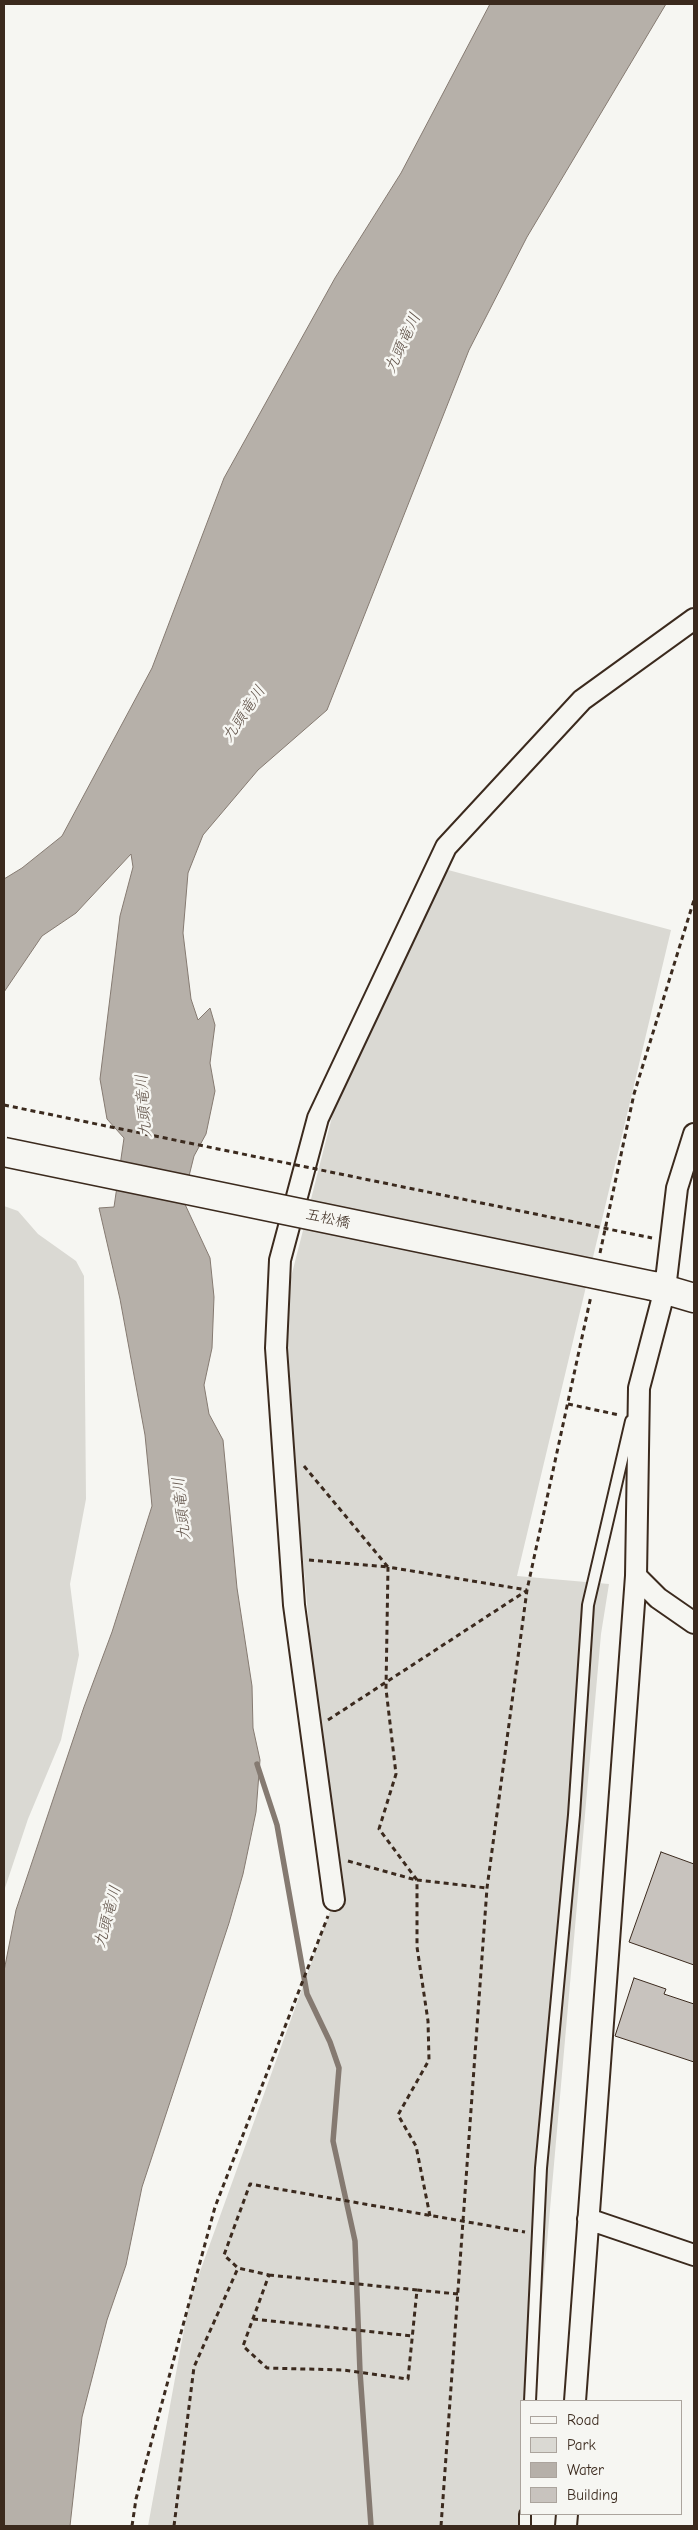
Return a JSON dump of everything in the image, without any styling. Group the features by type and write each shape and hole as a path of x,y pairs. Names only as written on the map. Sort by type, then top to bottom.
{"main road":[{"name":"五松橋","path":"4,1152 659,1288 694,1298"}],"street":[{"path":"334,1900 294,1605 276,1348 280,1260 318,1118 446,847 582,700 694,619"},
{"path":"575,2400 636,1576 639,1388 677,1188 694,1134"},
{"path":"636,1576 658,1598 694,1623"},
{"path":"588,2219 693,2249"}],"lane":[{"path":"530,2400 541,2168 574,1815 588,1605 639,1388"}],"path":[{"path":"599,1259 634,1094 694,900"},
{"path":"4,1105 652,1238"},
{"path":"441,2526 487,1888 527,1590 593,1288"},
{"path":"568,1404 632,1417"},
{"path":"283,1440 388,1567 386,1689 396,1774 379,1829 417,1880 417,1948 428,2020 429,2060 398,2114 416,2146 430,2216"},
{"path":"291,1558 388,1567 527,1590"},
{"path":"311,1731 527,1590"},
{"path":"328,1855 417,1880 487,1888"},
{"path":"132,2526 136,2499 215,2208 334,1900"},
{"path":"458,2294 269,2275 238,2268 224,2255 250,2184 538,2234"},
{"path":"174,2526 194,2367 238,2268"},
{"path":"269,2275 243,2346 267,2368 343,2370 408,2379 417,2290"},
{"path":"253,2319 412,2336"}],"green space":[{"path":"437,867 671,930 517,1576 609,1584 601,1634 533,2400 520,2400 520,2515 522,2515 522,2526 148,2526 189,2302 334,1900 303,1559 277,1332 333,1113"},
{"path":"4,1206 18,1211 38,1234 76,1261 84,1276 86,1499 70,1584 79,1655 61,1740 28,1819 4,1891"}],"water":[{"name":"九頭竜川","path":"490,4 666,4 527,237 469,350 327,710 258,770 203,835 188,873 183,933 191,999 198,1020 210,1008 215,1025 210,1063 215,1091 206,1134 194,1156 183,1200 210,1258 214,1297 212,1348 204,1385 209,1414 223,1440 237,1588 252,1686 253,1728 260,1760 256,1812 243,1874 229,1923 142,2187 126,2265 107,2320 82,2417 70,2526 4,2526 4,1971 16,1910 84,1707 112,1632 152,1506 145,1435 120,1299 99,1208 114,1207 124,1138 107,1119 100,1079 120,916 133,867 131,854 76,913 42,936 4,992 4,879 22,868 62,836 152,668 224,478 335,278 401,173"}],"building":[{"path":"661,1852 694,1864 694,1965 629,1942"},
{"path":"634,1978 666,1989 664,1994 694,2004 694,2062 615,2036"}],"waterway":[{"path":"257,1764 277,1825 307,1994 330,2042 339,2068 333,2141 355,2241 360,2372 371,2526"}]}
